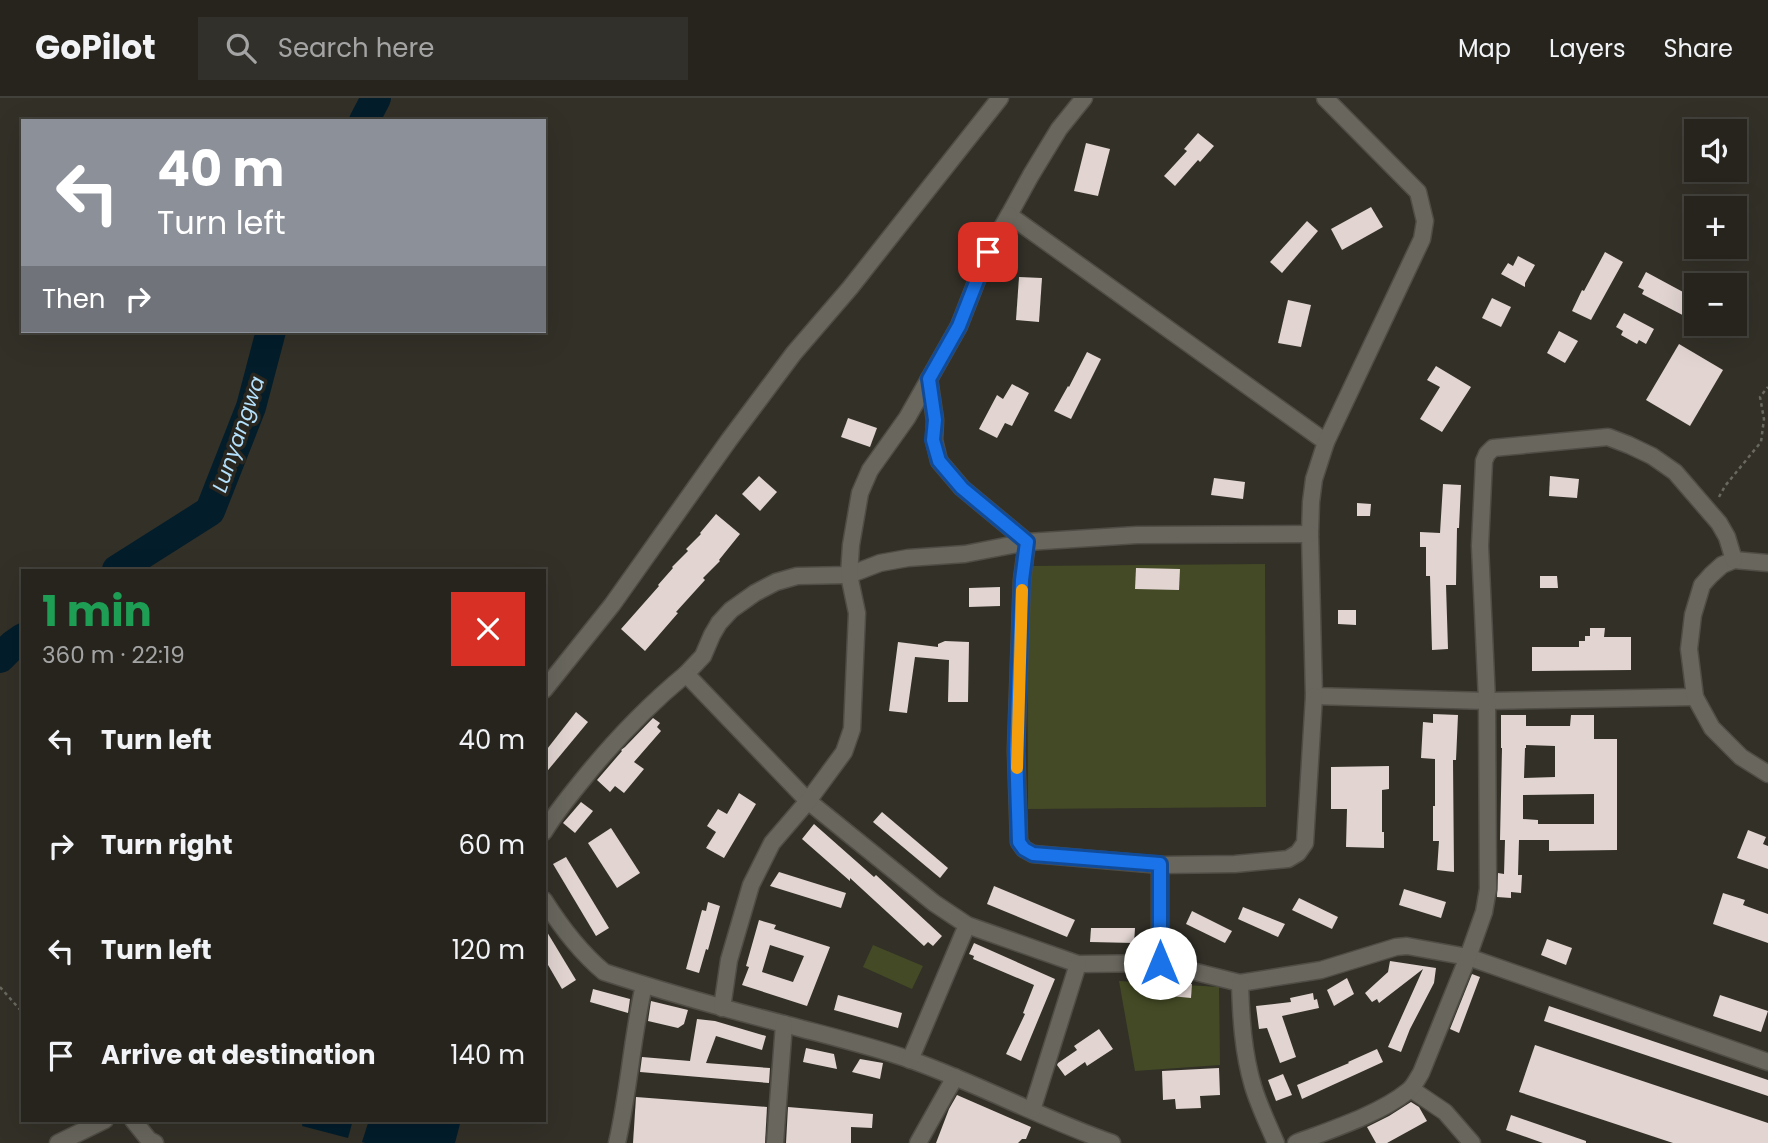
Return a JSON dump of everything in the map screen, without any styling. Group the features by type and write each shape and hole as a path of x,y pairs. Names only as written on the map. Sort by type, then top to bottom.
{"street":[{"path":"546,687 612,604 794,353 850,288 1000,98"},
{"path":"722,1008 729,960 751,885 772,843 808,801 844,752 852,729 857,613 849,575 860,494 870,471 906,418 959,326 988,252 1031,175 1059,129 1084,98"},
{"path":"1027,542 1022,580 1017,736 1019,842 1024,849 1033,854 1160,864 1288,859 1298,853 1304,843 1314,696 1310,534 1314,479 1326,442 1422,239 1425,221 1418,191 1325,98"},
{"path":"1009,215 1326,442"},
{"path":"929,379 935,420 933,440 939,461 962,488 1027,542"},
{"path":"1296,1143 1388,1105 1411,1089 1420,1073 1485,912 1488,889 1487,701 1480,546 1484,461 1487,454 1493,448 1608,437 1652,456 1675,472 1710,512 1727,537 1734,560"},
{"path":"546,829 608,749 703,656 719,623 731,610 776,582 797,576 849,575 880,563 965,554 1027,542 1138,535 1310,534"},
{"path":"1768,563 1734,560 1722,565 1702,586 1693,615 1689,649 1695,697 1712,728 1741,757 1768,774"},
{"path":"686,674 808,801 934,903 967,925 1079,964 1160,963 1240,983 1321,970 1407,946 1468,957 1768,1062"},
{"path":"1314,696 1487,701 1695,697"},
{"path":"1160,864 1160,963"},
{"path":"546,903 565,932 604,972 722,1008 910,1059 1112,1143"},
{"path":"910,1059 967,925"},
{"path":"1032,1110 1079,964"},
{"path":"1240,983 1245,1052 1254,1088 1276,1143"},
{"path":"617,1143 624,1115 636,1020 644,985"},
{"path":"775,1143 784,1024"},
{"path":"918,1143 956,1077"},
{"path":"1411,1089 1444,1112 1472,1143"},
{"path":"58,1143 101,1122"},
{"path":"135,1122 149,1140 155,1143"}],"path":[{"path":"1710,512 1725,486 1762,442 1764,419 1760,397 1768,387"},
{"path":"0,987 21,1011"}],"green space":[{"path":"1265,564 1266,807 1028,809 1027,566"},
{"path":"873,945 923,966 912,989 863,967"},
{"path":"1119,981 1219,987 1220,1065 1135,1071"}],"water":[{"path":"303,1122 352,1122 348,1138 302,1126"},
{"path":"368,1122 460,1122 455,1143 362,1142"}],"building":[{"path":"1198,133 1214,146 1175,186 1164,176 1187,151 1184,149"},
{"path":"1086,143 1110,149 1098,196 1074,191"},
{"path":"1371,207 1383,227 1342,250 1331,229"},
{"path":"1307,221 1318,231 1282,273 1270,262"},
{"path":"1605,252 1623,262 1591,320 1572,311"},
{"path":"1518,256 1535,265 1525,287 1501,274 1508,263 1513,266"},
{"path":"1646,272 1684,293 1684,316 1642,294 1644,290 1638,287"},
{"path":"1019,277 1042,278 1039,322 1016,320"},
{"path":"1492,298 1511,307 1501,327 1482,318"},
{"path":"1288,300 1311,305 1301,347 1278,343"},
{"path":"1624,313 1654,329 1646,344 1639,340 1637,344 1621,335 1623,331 1616,327"},
{"path":"1559,331 1578,341 1565,363 1547,353"},
{"path":"1679,344 1723,370 1690,426 1646,400"},
{"path":"1087,352 1101,359 1071,419 1054,411"},
{"path":"1436,366 1471,387 1442,432 1420,419 1440,387 1427,380"},
{"path":"1012,384 1029,393 1012,426 1005,423 997,438 979,429 997,395 1003,399"},
{"path":"848,418 877,428 870,447 841,437"},
{"path":"759,476 777,492 760,511 742,494"},
{"path":"1550,476 1579,479 1577,498 1549,496"},
{"path":"1214,478 1245,482 1243,499 1211,495"},
{"path":"1443,484 1461,485 1456,585 1446,585 1448,649 1432,650 1430,576 1426,576 1426,547 1420,547 1420,532 1440,533"},
{"path":"1357,503 1371,504 1370,516 1357,516"},
{"path":"716,514 740,534 645,651 621,629"},
{"path":"1136,568 1180,569 1179,590 1135,589"},
{"path":"1540,576 1557,576 1558,588 1540,588"},
{"path":"1000,587 1000,606 969,607 969,588"},
{"path":"1338,610 1356,610 1356,625 1338,624"},
{"path":"1590,628 1605,628 1604,637 1631,637 1631,670 1532,671 1532,647 1579,647 1579,641 1585,641 1585,636 1590,636"},
{"path":"945,641 969,642 968,702 948,702 949,660 915,657 907,713 889,711 898,642 938,647 938,644"},
{"path":"576,712 588,722 546,773 546,750"},
{"path":"1433,714 1458,715 1456,760 1453,760 1454,872 1437,870 1439,841 1433,841 1435,759 1421,758 1423,722 1433,723"},
{"path":"1501,715 1526,715 1526,726 1570,726 1571,715 1594,715 1594,739 1617,739 1617,850 1549,851 1549,840 1519,840 1518,875 1522,875 1521,893 1511,892 1511,898 1497,897 1498,873 1504,874 1505,840 1500,840","holes":["1526,745 1555,746 1555,777 1524,778","1594,794 1594,824 1538,824 1538,820 1523,819 1523,795"]},
{"path":"653,718 660,723 657,727 661,731 634,762 644,769 624,793 615,786 610,792 597,780 621,750"},
{"path":"1389,766 1389,789 1382,790 1384,848 1346,847 1347,809 1331,809 1331,767"},
{"path":"739,793 756,804 724,858 706,848 716,832 707,826 718,809 727,814"},
{"path":"581,802 593,811 575,833 563,823"},
{"path":"882,812 948,868 940,878 873,822"},
{"path":"814,824 874,877 876,875 942,936 933,946 928,942 924,946 850,878 850,881 802,839"},
{"path":"611,828 640,873 617,888 588,843"},
{"path":"1748,830 1766,837 1763,844 1768,846 1768,869 1737,858"},
{"path":"566,857 609,928 596,936 553,864"},
{"path":"779,872 846,893 841,908 770,886"},
{"path":"994,886 1075,920 1067,937 987,904"},
{"path":"1404,889 1446,902 1441,918 1399,905"},
{"path":"1723,893 1745,900 1743,905 1768,914 1768,943 1713,924"},
{"path":"1299,898 1338,917 1332,929 1292,910"},
{"path":"708,902 720,906 699,973 686,969 702,910 706,911"},
{"path":"1243,907 1285,924 1278,937 1238,919"},
{"path":"1192,911 1232,931 1225,943 1186,924"},
{"path":"759,920 776,925 774,929 830,947 807,1006 742,985 749,967 746,966","holes":["770,945 804,956 793,982 762,972"]},
{"path":"1091,928 1135,928 1134,943 1090,942"},
{"path":"546,930 576,980 562,989 546,961"},
{"path":"1547,939 1572,948 1566,965 1541,955"},
{"path":"974,943 1055,979 1021,1061 1006,1054 1025,1014 1023,1013 1034,985 973,959 974,956 969,954"},
{"path":"1390,961 1436,968 1434,983 1401,1052 1388,1047 1423,969 1379,1003 1377,999 1372,1002 1365,993 1388,972"},
{"path":"1472,974 1480,977 1459,1033 1450,1029"},
{"path":"1347,978 1354,994 1334,1006 1327,990"},
{"path":"1162,982 1192,984 1191,998 1160,995"},
{"path":"593,989 630,999 628,1013 590,1002"},
{"path":"1313,993 1319,1008 1282,1016 1296,1057 1280,1063 1267,1028 1259,1029 1256,1006 1291,1002 1290,998"},
{"path":"838,995 902,1013 898,1028 834,1010"},
{"path":"1720,995 1768,1011 1761,1032 1713,1016"},
{"path":"651,1001 688,1010 684,1024 678,1028 648,1021"},
{"path":"1549,1006 1768,1080 1768,1096 1544,1021"},
{"path":"697,1019 715,1021 766,1036 762,1050 716,1036 706,1063 770,1068 769,1083 640,1072 642,1057 690,1061"},
{"path":"1099,1029 1113,1049 1087,1066 1085,1062 1065,1076 1058,1063 1077,1050 1074,1046"},
{"path":"1535,1045 1768,1123 1768,1143 1673,1143 1519,1092"},
{"path":"806,1048 834,1054 837,1069 803,1062"},
{"path":"1377,1049 1383,1062 1302,1099 1297,1085"},
{"path":"860,1059 883,1063 880,1079 852,1072"},
{"path":"1219,1068 1220,1095 1200,1096 1201,1108 1176,1109 1175,1099 1163,1100 1162,1071"},
{"path":"1283,1074 1292,1095 1276,1101 1268,1080"},
{"path":"957,1095 1031,1127 1026,1139 1018,1143 936,1143"},
{"path":"636,1097 767,1107 765,1143 633,1143"},
{"path":"1411,1102 1419,1107 1427,1121 1387,1143 1376,1143 1367,1127"},
{"path":"788,1107 873,1114 872,1128 851,1127 851,1143 786,1143"},
{"path":"1511,1115 1586,1143 1543,1143 1506,1130"}],"waterway":[{"name":"Lunyangwa","path":"365,119 376,98"},
{"name":"Lunyangwa","path":"119,569 210,511 251,407 270,333"},
{"name":"Lunyangwa","path":"0,658 21,639"}],"slow traffic":[{"path":"1017,768 1022,590"}],"route":[{"path":"988,252 959,326 929,379 935,420 933,440 939,461 962,488 1027,542 1022,580 1016,750 1019,842 1033,854 1160,864 1160,963"}]}
